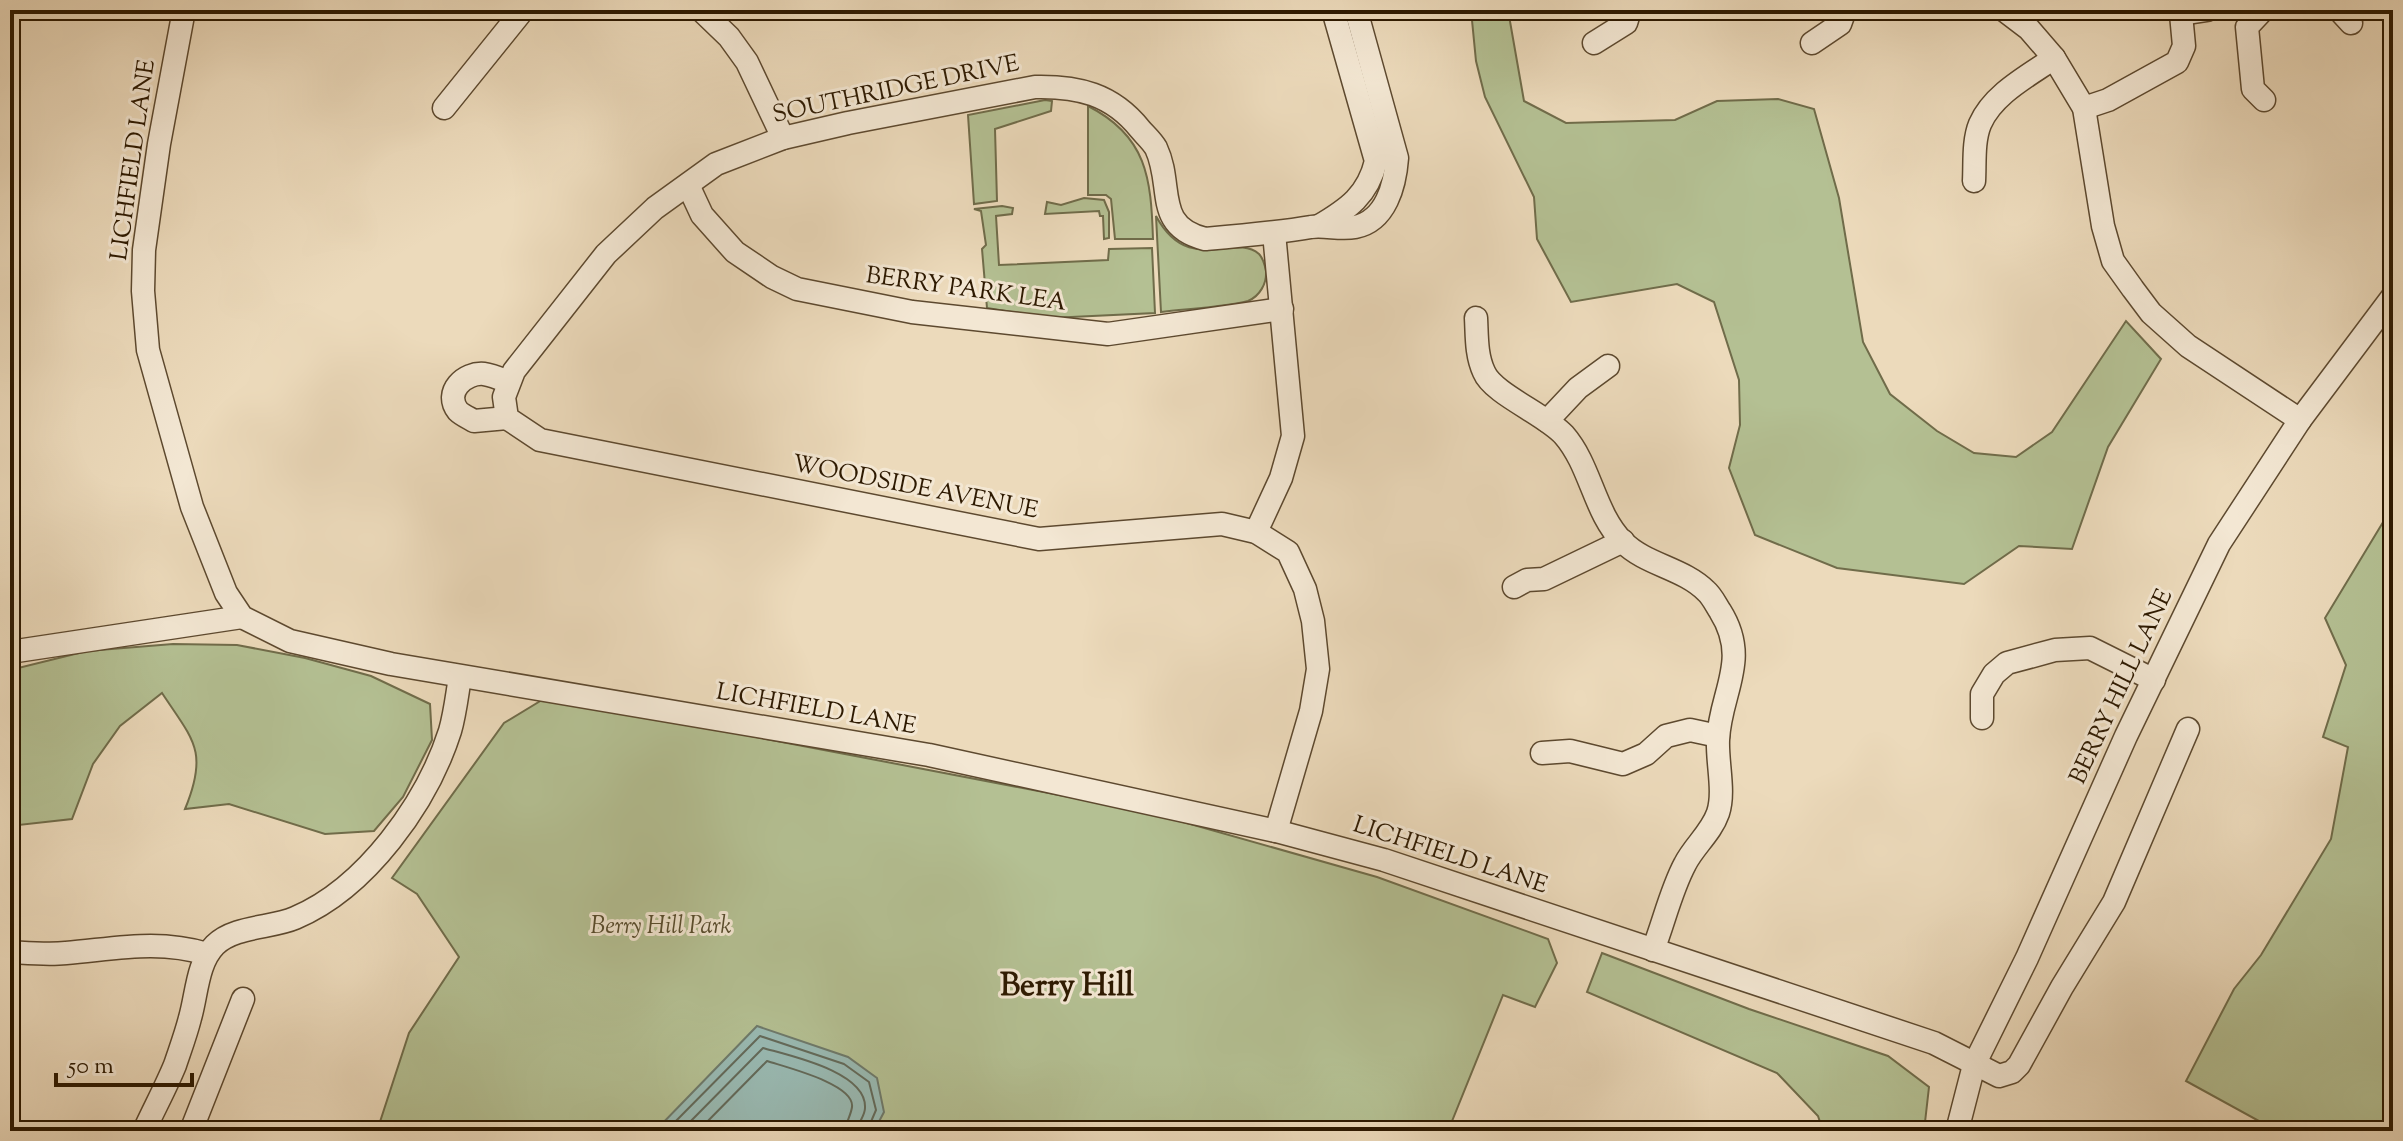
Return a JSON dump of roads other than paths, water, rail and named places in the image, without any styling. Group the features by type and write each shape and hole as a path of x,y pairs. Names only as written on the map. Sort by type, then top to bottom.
{"street":[{"name":"LICHFIELD LANE","path":"184,10 159,144 144,250 143,291 148,350 192,507 226,593 242,617 290,641 460,677 929,755 1276,831 1384,860 1934,1043 1993,1075 2012,1072 2023,1058 2114,902 2188,729"},
{"path":"444,108 523,10"},
{"path":"701,10 729,37 747,62 783,138"},
{"path":"1318,226 1349,208 1372,179 1376,161 1333,10"},
{"path":"1256,532 1281,478 1293,436 1274,233 1318,226 1355,227 1373,217 1387,203 1396,178 1397,158 1356,10"},
{"path":"1594,43 1626,23 1630,10"},
{"path":"1812,43 1840,24 1845,10"},
{"path":"2004,10 2029,29 2054,58 2084,108 2103,226 2113,261 2151,313 2188,346 2300,420"},
{"path":"2084,108 2108,100 2177,62 2184,46 2180,12 2207,10"},
{"path":"2263,10 2247,27 2253,89 2264,100"},
{"path":"1974,181 1979,125 1991,106 2008,90 2054,58"},
{"name":"SOUTHRIDGE DRIVE","path":"506,399 606,254 655,208 716,164 783,138 848,123 1035,87 1084,90 1109,99 1132,118 1155,147 1163,170 1170,214 1179,228 1191,236 1205,239 1274,233"},
{"name":"BERRY PARK LEA","path":"688,185 702,215 735,252 772,277 797,289 912,312 1108,334 1282,309"},
{"name":"BERRY HILL LANE","path":"1957,1131 1974,1065 2027,958 2219,544 2300,420 2393,296"},
{"path":"1476,318 1477,348 1484,373 1500,390 1565,436 1581,461 1611,527 1623,541 1634,551 1685,576 1708,592 1728,625 1735,662 1718,736 1721,799 1717,815 1685,864 1653,950"},
{"path":"1547,421 1578,388 1608,366"},
{"name":"WOODSIDE AVENUE","path":"506,399 540,440 1039,539 1222,524 1256,532 1288,552 1305,589 1313,621 1318,669 1311,711 1276,831"},
{"path":"1514,587 1527,580 1544,579 1623,541"},
{"path":"10,652 242,617"},
{"path":"1982,718 1982,694 1994,674 2007,663 2055,650 2090,648 2154,680"},
{"path":"144,1131 174,1065 190,1020 207,954 218,941 231,935 294,919 325,903 355,880 383,851 401,827 434,769 450,730 460,677"},
{"path":"1542,753 1570,751 1623,764 1646,754 1666,736 1690,730 1718,736"},
{"path":"10,952 61,954 160,944 207,954"},
{"path":"191,1131 243,999"}],"water":[{"path":"757,1026 848,1057 877,1078 884,1112 874,1131 655,1131"}],"district":[{"name":"Berry Hill","path":"1067,987"}],"park label":[{"name":"Berry Hill Park","path":"661,927"}]}
